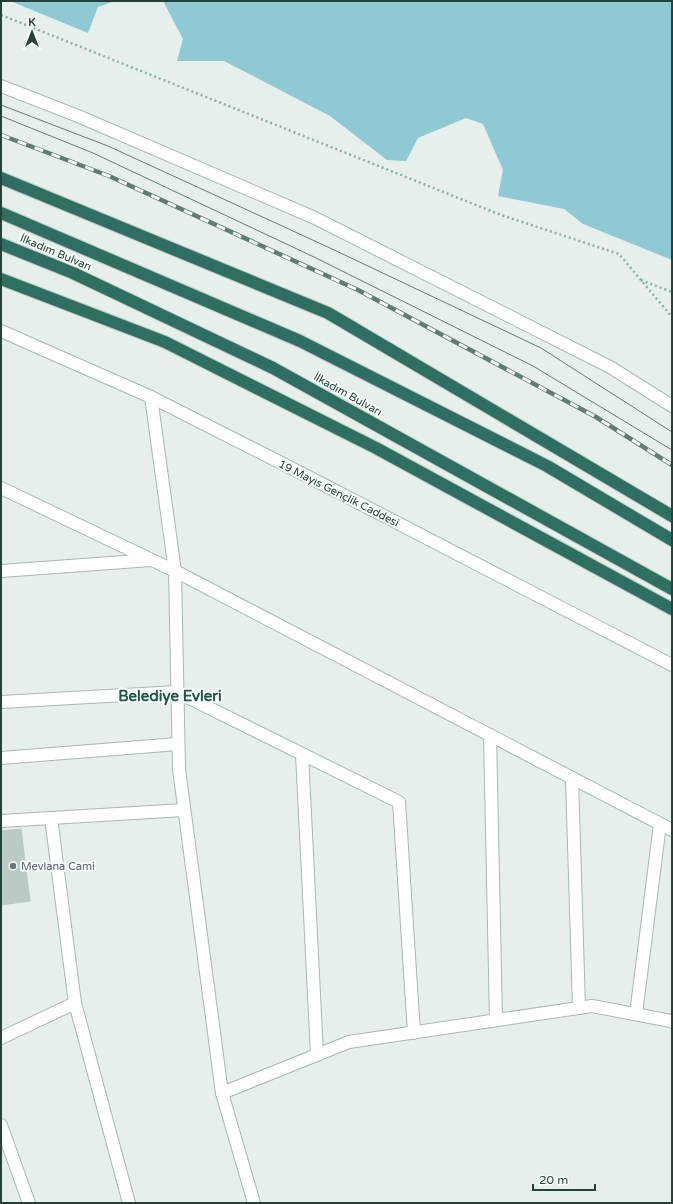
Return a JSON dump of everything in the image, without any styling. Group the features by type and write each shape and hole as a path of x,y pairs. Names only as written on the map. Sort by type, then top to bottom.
{"highway":[{"path":"1,178 328,313 672,516"},
{"name":"İlkadım Bulvarı","path":"1,214 300,341 547,466 672,540"},
{"name":"İlkadım Bulvarı","path":"1,244 73,273 274,368 672,589"},
{"path":"1,279 165,342 376,448 672,609"}],"street":[{"path":"1,86 78,116 315,218 610,367 672,406"},
{"name":"19 Mayıs Gençlik Caddesi","path":"1,330 151,397 672,665"},
{"path":"151,397 175,571 178,744 179,769 184,810 222,1093 254,1203"},
{"path":"1,488 175,571 672,830"},
{"path":"1,571 152,560"},
{"path":"1,702 177,692 399,802 414,1033"},
{"path":"490,735 496,1020"},
{"path":"1,758 178,744"},
{"path":"302,754 316,1055"},
{"path":"572,778 579,1008"},
{"path":"1,821 184,810"},
{"path":"51,818 75,1003 129,1203"},
{"path":"636,1014 660,824"},
{"path":"1,1038 75,1003"},
{"path":"222,1093 349,1042 592,1006 672,1022"},
{"path":"1,1125 29,1203"}],"path":[{"path":"1,15 501,215 619,254 672,317"},
{"path":"640,280 672,292"}],"water":[{"path":"10,1 115,1 98,7 88,33"},
{"path":"163,1 672,1 672,260 583,224 564,209 498,196 503,170 483,124 466,118 418,138 406,161 387,160 330,116 224,61 177,61 183,39"}],"building":[{"name":"Mevlana Cami","path":"21,829 30,901 1,905 1,831"}],"tram line":[{"path":"1,105 108,146 330,248 541,348 672,432"},
{"path":"1,116 93,153 314,257 533,366 672,450"}],"railway":[{"path":"1,135 109,176 358,290 596,417 672,465"}],"place":[{"name":"Mevlana Cami","path":"13,866"}],"district":[{"name":"Belediye Evleri","path":"170,696"}]}
